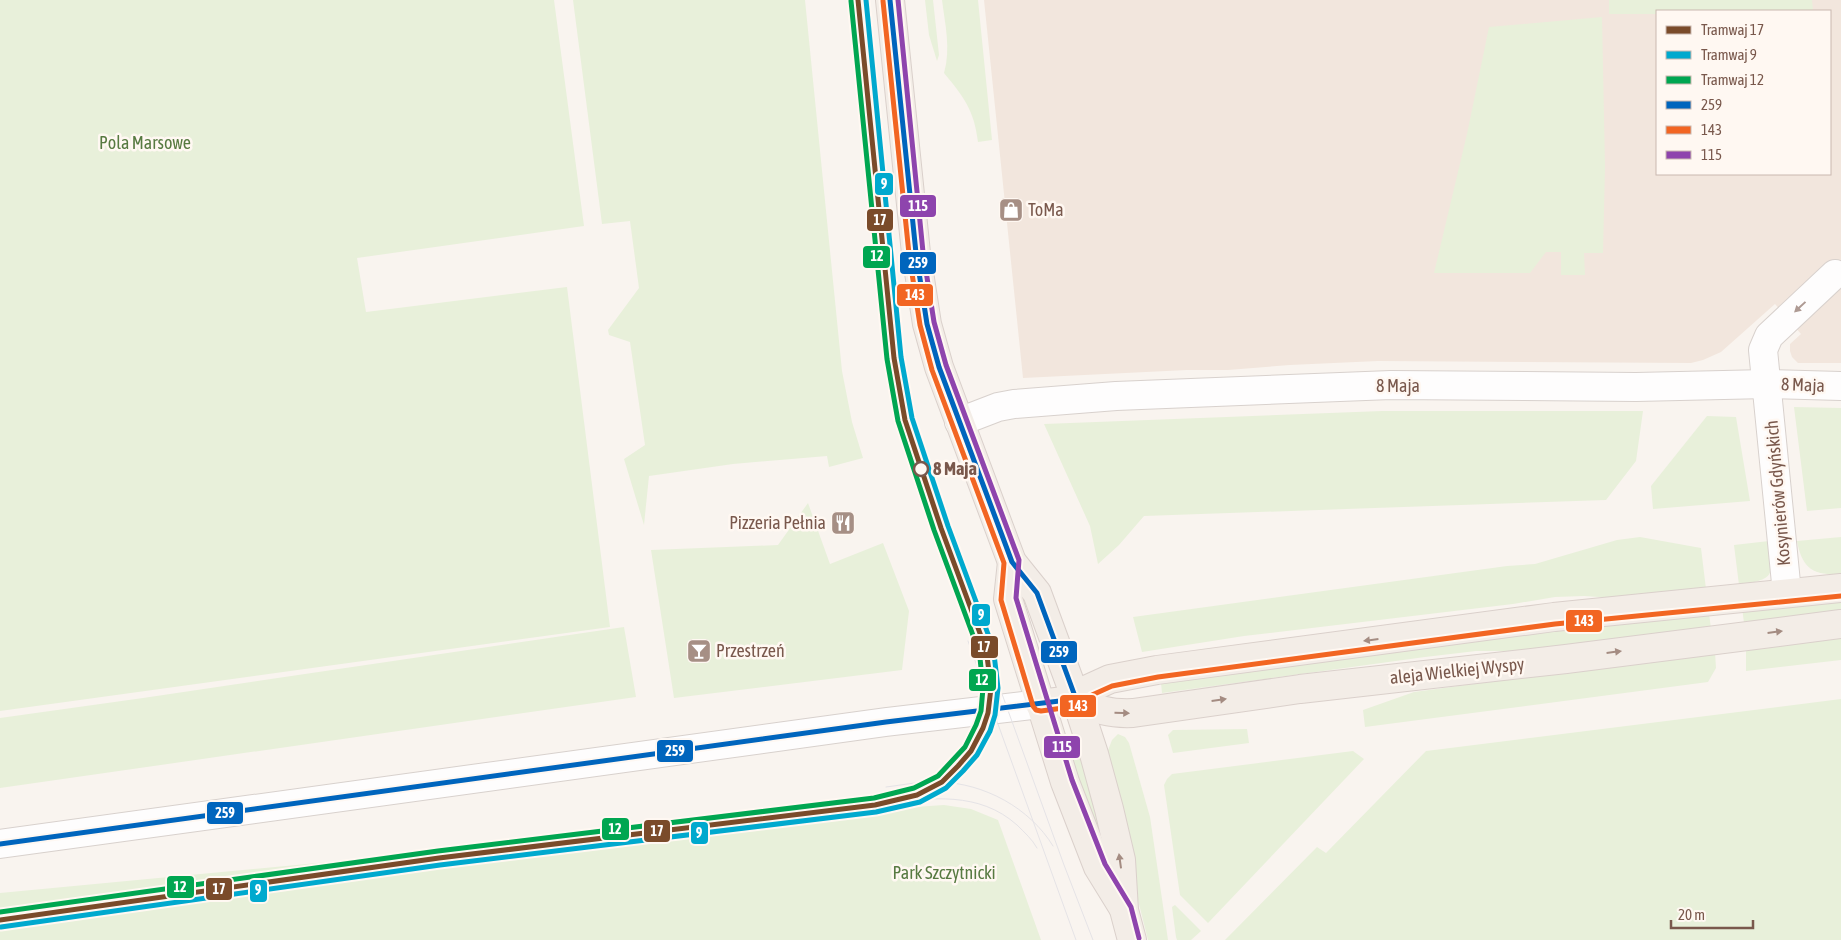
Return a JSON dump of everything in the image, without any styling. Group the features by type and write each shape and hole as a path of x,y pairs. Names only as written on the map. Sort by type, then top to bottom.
{"main road":[{"path":"890,0 916,254 927,324 939,367 1012,562 1037,593 1076,699 1094,754 1121,860 1124,910 1132,940"},
{"path":"1012,562 1008,599 1065,782 1098,867 1124,910"},
{"path":"1040,704 1076,699 1088,689 1110,679 1158,670 1554,617 1841,588"},
{"name":"aleja Wielkiej Wyspy","path":"1076,699 1094,709 1116,714 1132,713 1300,689 1575,658 1841,624"}],"street":[{"name":"Kosynierów Gdyńskich","path":"1787,593 1768,384 1763,350 1769,336 1836,274"},
{"name":"8 Maja","path":"959,422 998,407 1014,404 1116,396 1204,392 1391,385 1636,387 1768,384 1841,386"},
{"path":"0,844 886,722 1040,704"}],"shaded area":[{"path":"984,0 1841,0 1841,363 1798,363 1792,357 1790,344 1801,334 1775,304 1721,352 1691,363 1378,361 1228,370 1187,370 1023,378"}],"green space":[{"name":"Pola Marsowe","path":"0,0 554,0 584,226 357,258 366,312 567,287 610,627 0,711"},
{"path":"573,0 805,0 842,371 852,422 863,458 829,467 827,456 733,464 649,476 644,525 624,459 645,445 630,342 609,335 608,330 639,288 630,221 602,224"},
{"path":"925,0 933,0 939,55 937,61 929,35"},
{"path":"942,0 978,0 992,140 978,142 971,112 957,89 944,73 947,46"},
{"path":"1609,0 1812,0 1813,10 1656,10 1656,14 1609,14"},
{"path":"1602,17 1605,167 1603,253 1584,253 1585,275 1561,275 1561,252 1546,252 1530,273 1434,273 1467,134 1489,27"},
{"path":"1794,407 1841,408 1841,508 1807,511"},
{"path":"1382,411 1643,411 1636,461 1606,500 1144,516 1119,545 1098,564 1090,526 1044,424"},
{"path":"1707,416 1736,417 1750,501 1653,509 1651,486"},
{"path":"808,503 830,564 883,543 909,611 902,670 674,698 651,550 778,545"},
{"path":"1640,537 1701,548 1706,589 1614,598 1555,597 1513,604 1244,636 1142,652 1133,617 1507,566 1535,564 1617,540"},
{"path":"1841,537 1841,574 1816,572 1802,558 1797,541"},
{"path":"1769,541 1771,569 1769,574 1760,581 1739,585 1734,545"},
{"path":"1841,600 1841,612 1744,623 1742,607"},
{"path":"1709,613 1711,629 1533,651 1476,651 1162,693 1161,683 1491,639"},
{"path":"624,627 636,697 0,788 0,718"},
{"path":"1841,634 1841,660 1746,671 1746,645"},
{"path":"1715,652 1716,668 1708,682 1365,727 1363,710 1414,692"},
{"path":"1841,699 1841,940 1225,940 1317,847 1326,853 1426,751"},
{"path":"1247,729 1249,743 1173,753 1168,735 1173,730"},
{"path":"1118,734 1125,737 1129,743 1150,817 1168,940 1148,940 1139,904 1107,753 1112,740"},
{"path":"1066,739 1078,741 1110,864 1064,742"},
{"path":"1353,751 1364,759 1208,923 1180,895 1164,785 1172,774"},
{"name":"Park Szczytnicki","path":"944,805 971,809 998,820 1041,940 0,940 0,893"},
{"path":"1175,905 1201,931 1191,940 1177,940 1172,907"}],"tram line":[{"name":"17","path":"0,920 439,858 875,805 917,795 942,782 958,766 971,751 983,728 988,713 991,688 987,656 905,420 894,358 858,0"},
{"name":"9","path":"1,927 440,865 876,812 920,802 946,788 963,771 977,755 990,731 995,715 998,688 994,654 912,418 901,357 866,0"},
{"name":"12","path":"0,912 438,851 874,798 914,788 938,776 965,747 981,711 983,688 980,658 934,530 898,421 887,359 851,1"},
{"path":"981,636 1093,940"},
{"path":"968,641 1076,940"},
{"path":"886,787 939,782 973,787 1004,800 1019,809 1032,820 1053,846"},
{"path":"885,803 937,799 971,802 1002,814 1017,825 1037,848"}],"transit line":[{"name":"259","path":"0,844 886,722 1076,699 1037,593 1012,562 939,367 927,324 916,253 890,0"},
{"name":"115","path":"898,0 923,252 934,322 946,365 1019,560 1016,598 1072,780 1105,864 1131,907 1139,938"},
{"name":"143","path":"883,1 909,254 920,325 932,370 1004,563 1001,600 1033,706 1036,710 1078,706 1092,695 1112,686 1158,677 1555,624 1841,596"}],"place":[{"name":"ToMa","path":"1011,210"},
{"name":"8 Maja","path":"921,469"},
{"name":"Pizzeria Pełnia","path":"843,523"},
{"name":"Przestrzeń","path":"699,651"}]}
